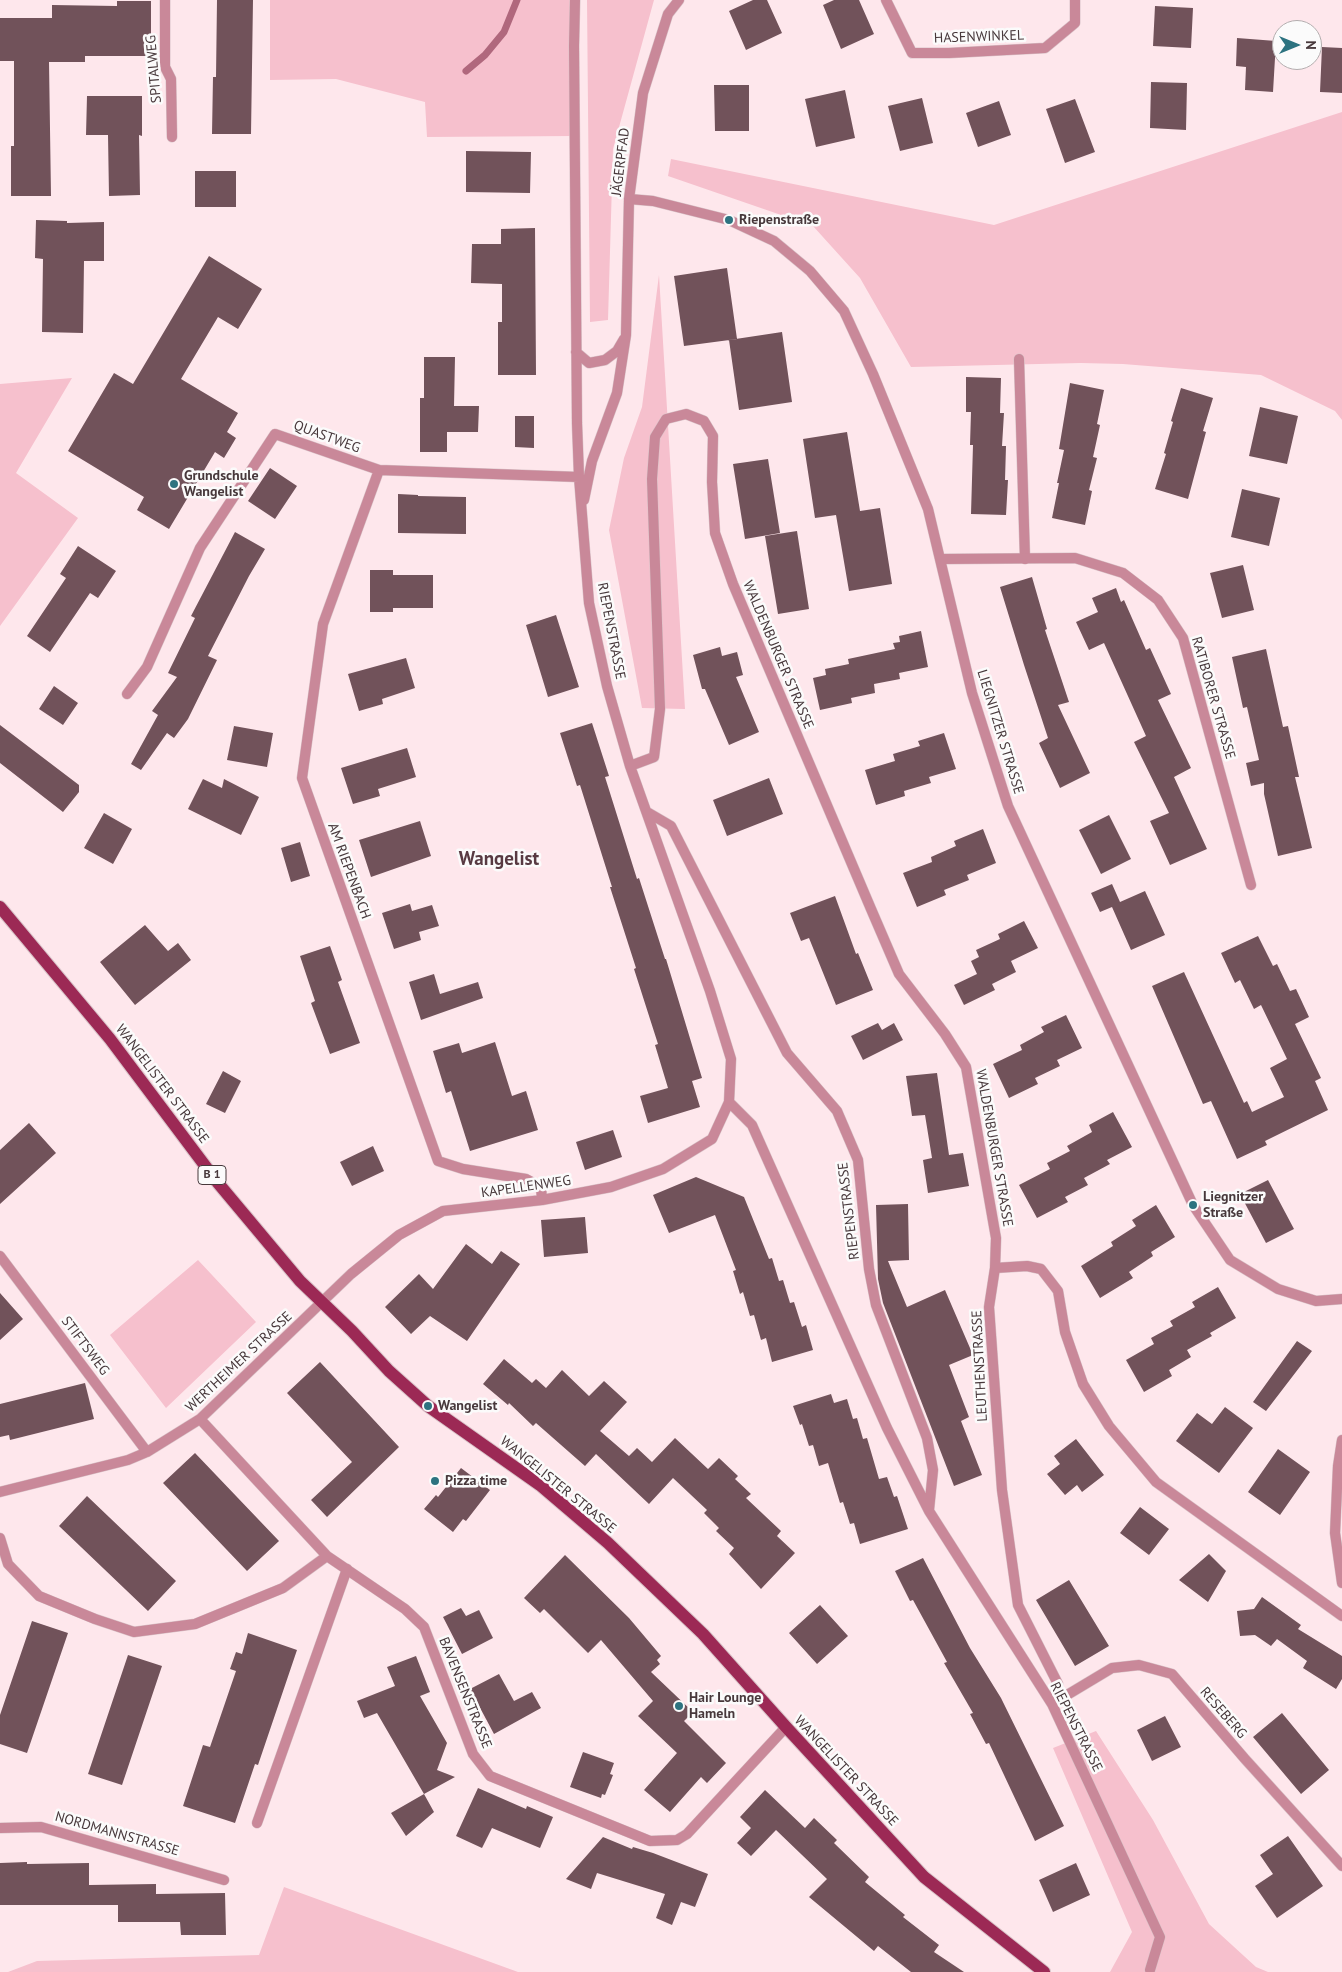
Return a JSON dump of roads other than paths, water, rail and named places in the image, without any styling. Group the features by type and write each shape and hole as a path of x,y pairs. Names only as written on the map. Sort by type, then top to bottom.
{"main road":[{"name":"WANGELISTER STRASSE","path":"0,908 110,1039 218,1183 300,1281 323,1302 389,1372 428,1406 540,1485 608,1543 703,1634 924,1877 1044,1972"}],"street":[{"name":"SPITALWEG","path":"165,0 165,68 171,79 172,137"},
{"name":"RIEPENSTRASSE","path":"575,0 576,352 579,476 589,603 607,686 630,766 710,991 731,1059 729,1102 752,1125 887,1428 929,1511 1052,1704 1160,1937 1150,1970"},
{"name":"JÄGERPFAD","path":"582,513 592,461 617,393 626,335 629,200 643,93 668,14 679,0"},
{"name":"HASENWINKEL","path":"886,0 912,53 949,54 1045,48 1075,22 1075,0"},
{"name":"LIEGNITZER STRASSE","path":"629,200 654,201 729,220 774,241 810,271 844,311 873,374 928,509 972,693 1008,806 1193,1205 1230,1260 1278,1289 1316,1301 1342,1299"},
{"path":"576,352 589,363 606,360 617,351 626,335"},
{"path":"1019,359 1025,559"},
{"name":"WALDENBURGER STRASSE","path":"630,766 654,757 660,709 652,480 655,437 666,418 686,414 704,421 713,436 712,482 715,533 736,593 871,909 899,974 945,1034 966,1067 996,1238 995,1268"},
{"name":"QUASTWEG","path":"127,694 148,667 200,548 276,434 378,470 579,476"},
{"name":"AM RIEPENBACH","path":"378,470 324,624 302,778 438,1161 463,1169 526,1179 541,1187 542,1200"},
{"name":"RATIBORER STRASSE","path":"941,559 1075,558 1123,573 1158,600 1183,638 1250,885"},
{"name":"RIEPENSTRASSE","path":"647,812 671,826 787,1053 837,1111 858,1160 869,1269 876,1305 927,1438 933,1470 929,1511"},
{"name":"KAPELLENWEG","path":"323,1302 351,1274 399,1235 442,1212 542,1200 611,1187 663,1169 712,1139 729,1102"},
{"name":"STIFTSWEG","path":"0,1256 148,1452"},
{"path":"995,1268 1027,1266 1042,1269 1058,1292 1064,1332 1083,1384 1109,1426 1156,1482 1342,1616"},
{"name":"LEUTHENSTRASSE","path":"995,1268 989,1307 1002,1490 1018,1605 1058,1684 1052,1704"},
{"name":"WERTHEIMER STRASSE","path":"0,1492 128,1460 148,1452 200,1419 323,1302"},
{"name":"BAVENSENSTRASSE","path":"200,1419 327,1556 404,1609 424,1627 473,1754 490,1776 650,1841 677,1840 687,1834 786,1727"},
{"path":"1342,1440 1338,1466 1335,1534 1342,1583"},
{"path":"0,1538 8,1564 39,1596 95,1619 134,1632 195,1624 283,1588 327,1556"},
{"path":"257,1823 346,1569"},
{"name":"RESEBERG","path":"1052,1704 1112,1668 1139,1666 1172,1674 1342,1866"},
{"name":"NORDMANNSTRASSE","path":"0,1828 41,1827 224,1880"}],"waterway":[{"path":"466,71 485,55 504,32 517,0"}],"place":[{"name":"Riepenstraße","path":"729,220"},
{"name":"Grundschule Wangelist","path":"174,484"},
{"name":"Liegnitzer Straße","path":"1193,1205"},
{"name":"Wangelist","path":"428,1406"},
{"name":"Pizza time","path":"435,1481"},
{"name":"Hair Lounge Hameln","path":"679,1706"}],"district":[{"name":"Wangelist","path":"499,860"}]}
